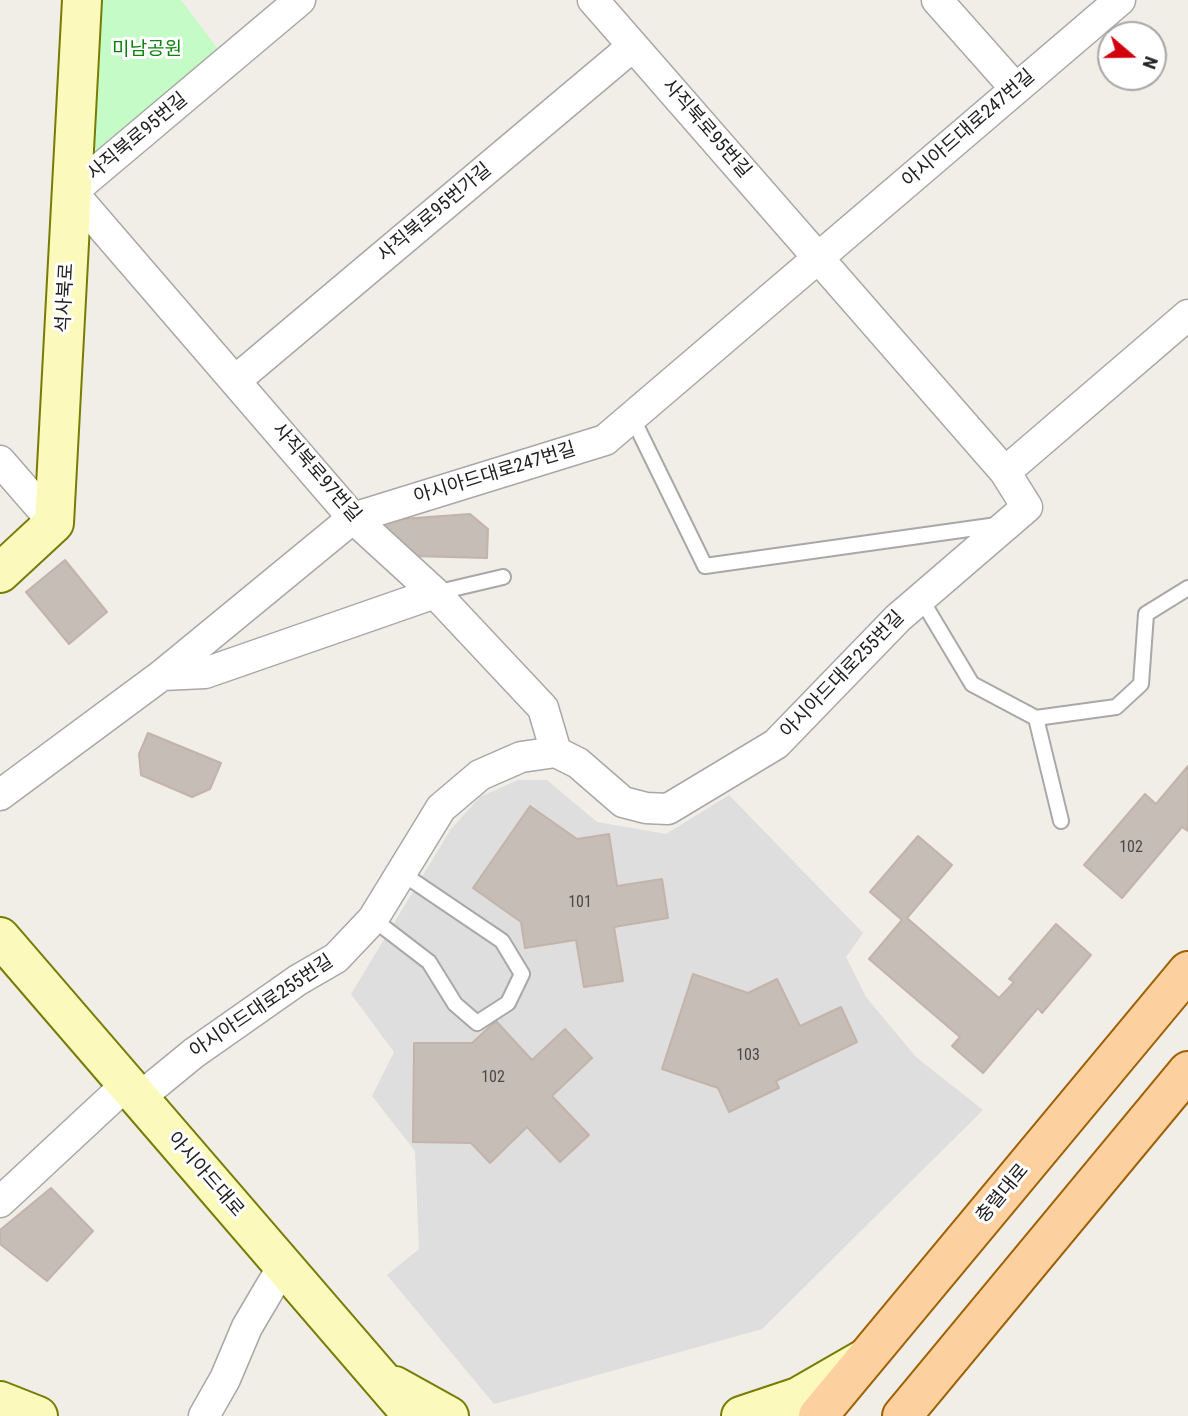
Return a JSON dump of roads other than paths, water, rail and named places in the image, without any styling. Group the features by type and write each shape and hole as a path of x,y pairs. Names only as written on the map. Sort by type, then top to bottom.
{"main road":[{"name":"석사북로","path":"54,523 82,0"},
{"path":"0,573 54,523"},
{"name":"아시아드대로","path":"0,937 413,1416"},
{"name":"충렬대로","path":"818,1416 1188,971"},
{"path":"904,1415 1188,1071"},
{"path":"741,1416 798,1396 864,1359"},
{"path":"376,1373 383,1416"},
{"path":"376,1373 449,1416"},
{"path":"0,1401 38,1416"}],"street":[{"name":"사직북로95번길","path":"72,192 300,0"},
{"name":"사직북로95번길","path":"593,0 819,259"},
{"path":"937,0 1016,89"},
{"name":"아시아드대로247번길","path":"0,795 162,675 353,518 605,440 633,419 1119,0"},
{"name":"사직북로95번가길","path":"236,380 633,46"},
{"name":"사직북로97번길","path":"72,192 353,518 435,593 543,708 556,752"},
{"path":"819,259 1005,472 1188,315"},
{"path":"0,461 54,523"},
{"name":"아시아드대로255번길","path":"133,1091 194,1053 298,980 336,958 373,919 403,874 441,807 480,775 522,757 556,752 578,763 623,802 646,808 668,809 776,744 920,597 1027,507 1005,472"},
{"path":"162,675 205,673 435,593"},
{"path":"0,1202 133,1091"},
{"path":"204,1416 225,1380 247,1327 284,1266"}],"lane":[{"path":"633,419 705,566 1006,524"},
{"path":"435,593 503,577"},
{"path":"920,597 972,684 1036,718 1116,707 1142,684 1146,614 1188,588"},
{"path":"1036,718 1061,821"},
{"path":"373,919 429,962 455,1004 477,1023 508,1003 522,974 502,941 403,874"}],"park label":[{"name":"미남공원","path":"147,50"}]}
